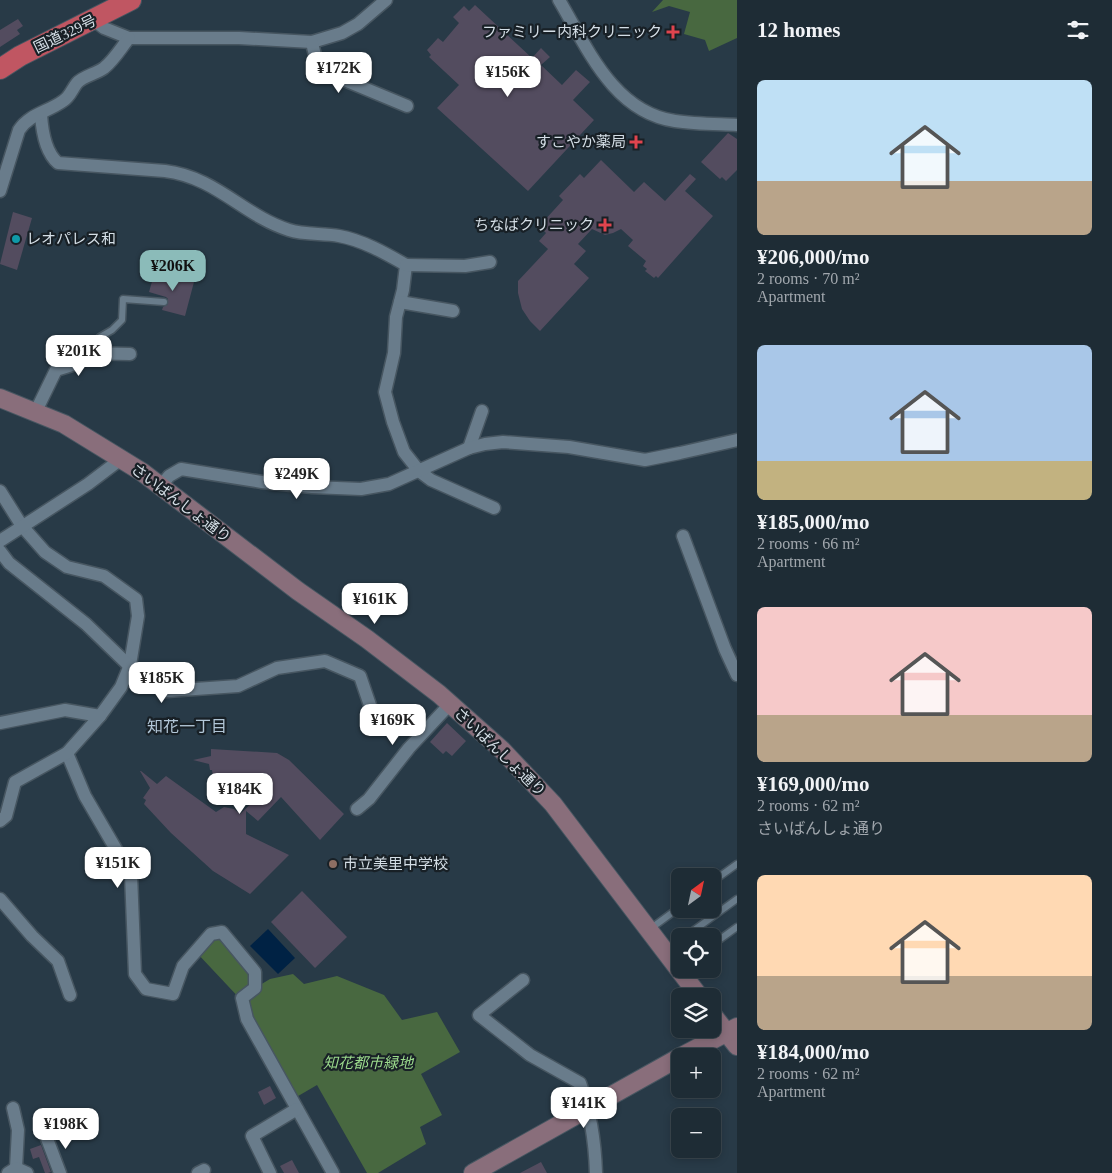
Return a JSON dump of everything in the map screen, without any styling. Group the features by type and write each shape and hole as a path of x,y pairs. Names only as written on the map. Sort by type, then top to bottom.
{"highway":[{"name":"国道329号","path":"0,69 20,56 131,0"}],"main road":[{"name":"さいばんしょ通り","path":"0,398 36,411 80,433 122,459 161,486 298,591 409,671 450,704 502,750 553,804 693,988"},
{"path":"703,1048 734,1035 721,1023"},
{"path":"473,1173 671,1062"}],"street":[{"path":"94,20 104,28 129,38 239,38 312,42 342,33 358,24 386,0"},
{"path":"560,0 600,70 623,96 647,111 674,121 737,125"},
{"path":"0,191 19,130 24,122 65,101 78,82 103,68 112,60 129,38"},
{"path":"312,42 315,57 320,67 330,74 407,106"},
{"path":"42,114 45,139 50,154 58,163 182,174 203,181 265,219 290,231 346,238 406,264 465,266 490,262"},
{"path":"406,264 396,317 394,353 385,392 404,452 419,471 430,480 494,508"},
{"path":"400,302 453,311"},
{"path":"36,411 56,370 72,365 84,353 130,354"},
{"path":"469,448 482,410"},
{"path":"161,486 169,476 181,469 262,482 361,489 389,484 469,448 503,442 569,447 645,460 680,454 737,440"},
{"path":"0,541 88,484 122,459"},
{"path":"0,491 22,526 45,552 67,567 104,576 136,600 138,616 130,665 121,687 100,716 67,753 16,782 6,816 0,821"},
{"path":"683,536 725,649 737,674"},
{"path":"0,551 9,563 86,624 146,682 167,691 238,686 277,668 325,661 360,676 373,714"},
{"path":"357,810 409,748 450,704"},
{"path":"0,722 65,710 100,716"},
{"path":"67,753 85,796 131,875 136,974 140,982 146,989 173,994 184,966 210,934 222,932 255,972 255,988 242,998 247,1019 333,1173"},
{"path":"0,899 32,936 58,961 70,994"},
{"path":"523,980 478,1015 530,1055 580,1083 589,1107 595,1147 596,1173"},
{"path":"13,1108 18,1130 17,1171"},
{"path":"270,1173 252,1136 298,1109"},
{"path":"46,1136 60,1173"}],"lane":[{"path":"84,353 100,337 112,330 122,320 124,299 164,302"},
{"path":"721,876 737,864"},
{"path":"698,928 737,898"},
{"path":"649,930 671,913"},
{"path":"721,939 737,927"},
{"path":"666,952 671,948"}],"green space":[{"path":"663,0 737,0 737,38 709,51 705,40 684,34 690,12 669,6 652,12"},
{"name":"知花都市緑地","path":"222,932 255,972 255,988 270,979 293,974 304,984 337,976 384,995 402,1020 437,1012 460,1052 421,1074 442,1115 420,1127 426,1144 378,1173 367,1173 317,1085 293,1099 243,1002 196,952"}],"water":[{"path":"268,929 295,958 278,974 250,946"}],"building":[{"path":"475,5 532,58 541,48 550,57 541,65 562,85 576,70 590,82 573,100 594,120 528,191 437,108 459,85 429,57 431,55 427,50 438,38 443,42 459,23 453,17 464,6 469,11"},
{"path":"18,19 23,26 17,30 20,34 0,47 0,30"},
{"path":"728,133 737,139 737,170 726,181 722,177 720,179 701,162"},
{"path":"601,160 634,192 644,182 665,201 690,174 696,179 685,191 713,216 658,278 656,276 654,278 645,271 647,269 643,266 646,261 628,246 633,240 621,229 605,235 592,229 578,244 586,251 574,264 589,278 540,331 522,309 518,293 518,281 548,249 539,241 546,233 542,229 546,224 543,222 563,200 559,196 580,174 584,178"},
{"name":"レオパレス和","path":"13,212 32,218 17,270 0,264"},
{"path":"155,271 194,282 185,316 162,310 168,304 168,299 149,292"},
{"path":"447,723 466,741 452,756 446,751 443,754 430,742"},
{"path":"211,749 277,753 289,760 344,814 320,840 281,797 258,821 246,811 246,834 289,855 250,894 213,871 171,833 144,804 146,800 143,798 150,788 140,771 157,784 166,776 216,812 224,807 234,809 240,814 271,785 264,782 265,773 213,776 209,764 193,760 211,756"},
{"path":"302,891 347,937 315,968 271,922"},
{"path":"270,1086 276,1098 264,1105 258,1092"},
{"path":"41,1145 51,1172 48,1173 45,1173 39,1157 33,1159 30,1149"},
{"path":"292,1160 299,1173 284,1173 280,1166"},
{"path":"541,1162 547,1173 520,1173"}],"place":[{"name":"ファミリー内科クリニック","path":"673,32"},
{"name":"すこやか薬局","path":"636,142"},
{"name":"ちなばクリニック","path":"605,225"},
{"name":"レオパレス和","path":"16,239"},
{"name":"市立美里中学校","path":"333,864"}],"district":[{"name":"知花一丁目","path":"187,726"}]}
